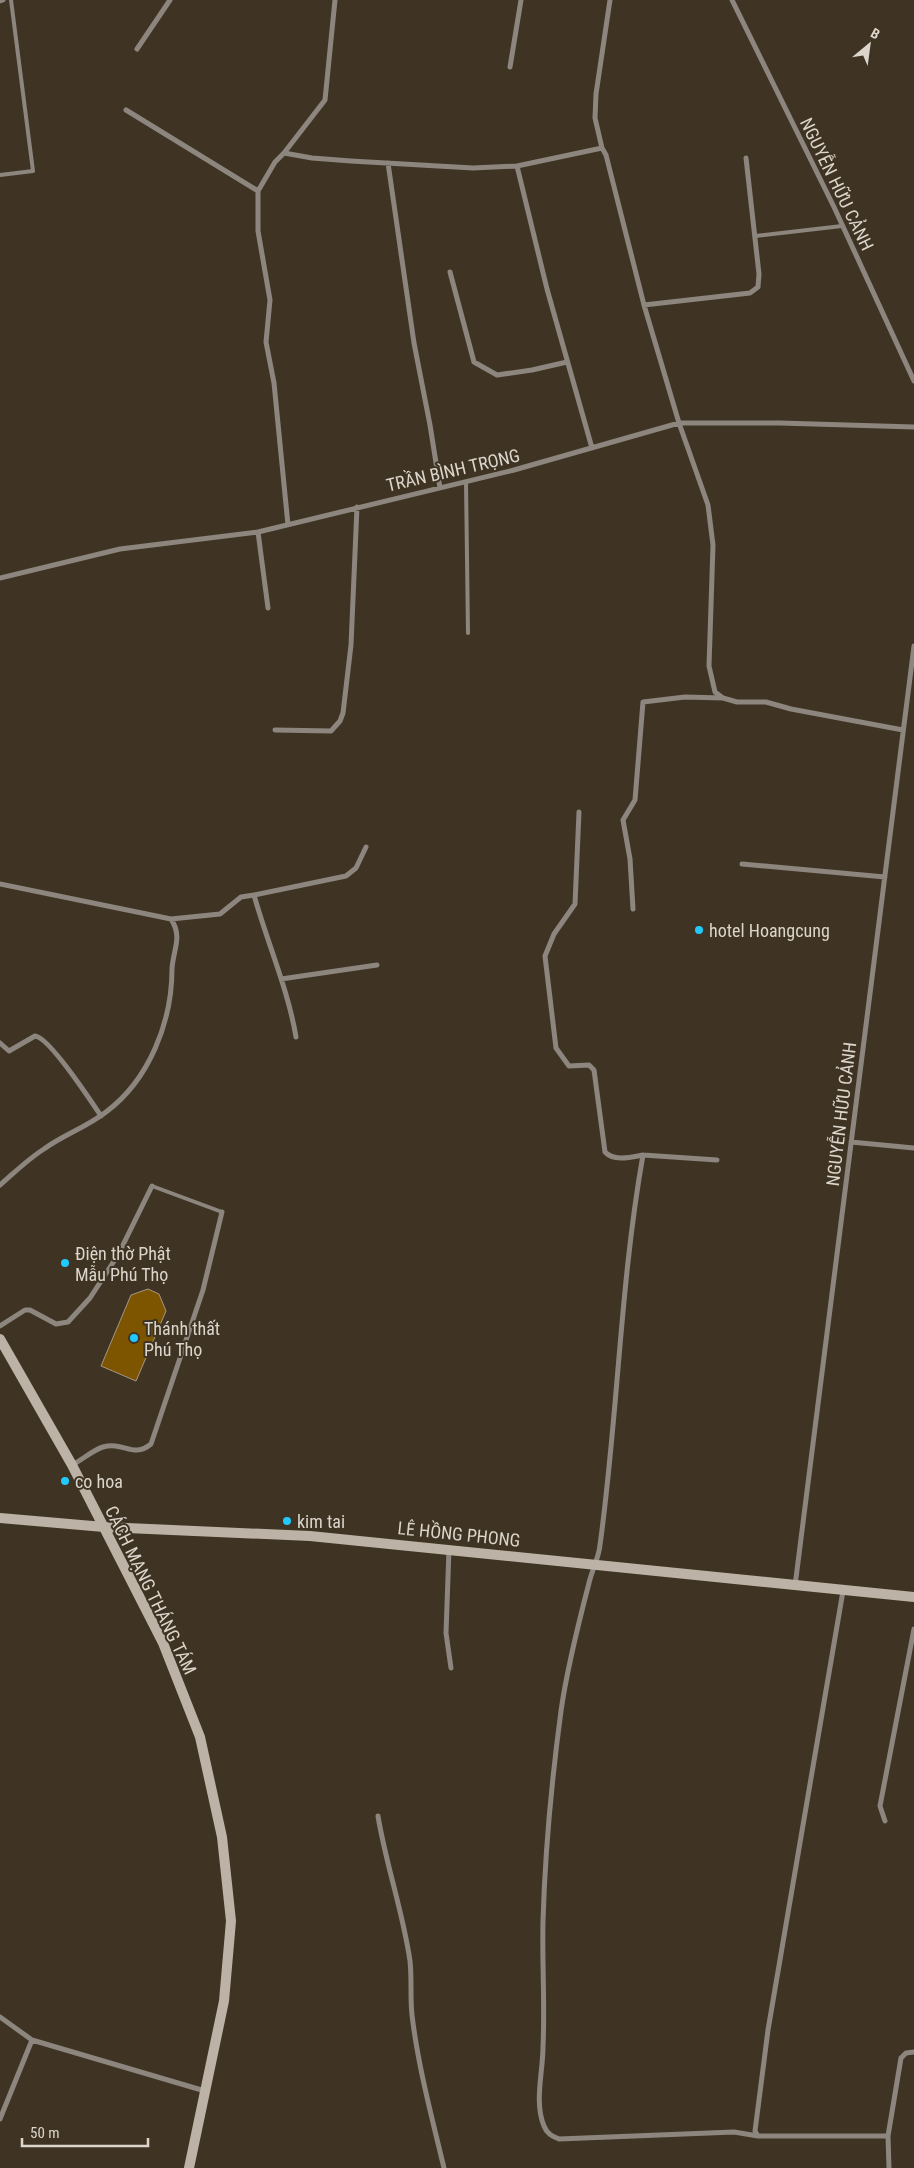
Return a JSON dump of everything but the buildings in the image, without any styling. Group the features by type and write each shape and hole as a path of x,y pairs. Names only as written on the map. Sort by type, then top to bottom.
{"street":[{"path":"137,48 170,0"},
{"path":"288,525 274,383 266,342 270,300 258,231 258,191 275,162 325,100 335,0"},
{"path":"510,66 520,0"},
{"path":"610,0 596,94 595,118 644,305 679,423 708,505 713,545 709,666 715,692 723,698"},
{"name":"NGUYỄN HỮU CẢNH","path":"732,0 842,226 914,381"},
{"path":"126,110 258,191"},
{"path":"284,153 312,158 473,168 517,166 602,148"},
{"path":"644,305 750,293 758,287 759,274 746,158"},
{"path":"388,164 414,343 440,488"},
{"path":"517,166 567,362 592,448"},
{"path":"450,272 474,362 497,375 567,362"},
{"name":"TRẦN BÌNH TRỌNG","path":"0,578 120,549 258,532 466,482 679,423 780,423 914,427"},
{"path":"275,730 331,732 340,721 351,645 357,507"},
{"path":"258,532 268,608"},
{"name":"NGUYỄN HỮU CẢNH","path":"795,1586 914,646"},
{"path":"633,909 630,859 623,820 635,800 643,702 685,697 723,698 737,702 766,702 791,709 903,730"},
{"path":"579,812 575,904 554,934 545,956 556,1048 569,1066 589,1065 594,1070 605,1152 608,1156 619,1158 643,1155 717,1160"},
{"path":"0,884 171,919 220,914 241,896 346,876 356,868 366,847"},
{"path":"742,864 885,876"},
{"path":"254,894 266,937 292,1008 296,1038"},
{"path":"0,1185 43,1149 101,1116 137,1082 162,1034 172,992 172,962 176,949 177,927 171,919"},
{"path":"281,979 378,966"},
{"path":"0,1043 9,1051 35,1036 42,1038 71,1073 101,1116"},
{"path":"851,1142 914,1148"},
{"path":"643,1155 625,1304 600,1549 593,1564 562,1709 551,1816 543,1922 543,2049 540,2094 544,2126 549,2134 559,2139 716,2133 758,2136 888,2136"},
{"path":"0,1326 24,1310 30,1310 56,1324 68,1322 90,1298 118,1255 152,1186"},
{"path":"72,1465 103,1447 124,1446 136,1452 143,1450 151,1444 203,1290 222,1212"},
{"name":"CÁCH MẠNG THÁNG TÁM","path":"0,1339 72,1465 163,1643 200,1736 222,1837 231,1921 224,2001 189,2168"},
{"name":"LÊ HỒNG PHONG","path":"0,1518 104,1527 310,1536 914,1597"},
{"path":"449,1549 446,1633 451,1668"},
{"path":"758,2136 755,2131 768,2030 843,1590"},
{"path":"885,1821 880,1806 914,1629"},
{"path":"378,1816 383,1846 397,1893 410,1963 412,2014 418,2054 444,2168"},
{"path":"0,2017 32,2040 205,2091"},
{"path":"0,2119 32,2040"},
{"path":"888,2168 888,2136 901,2058 906,2053 914,2052"}],"lane":[{"path":"0,175 33,171 11,0"},
{"path":"755,236 842,226"},
{"path":"466,482 468,633"},
{"path":"152,1186 222,1212"}],"place":[{"name":"hotel Hoangcung","path":"699,930"},
{"name":"Điện thờ Phật Mẫu Phú Thọ","path":"65,1263"},
{"name":"Thánh thất Phú Thọ","path":"134,1338"},
{"name":"co hoa","path":"65,1481"},
{"name":"kim tai","path":"287,1521"}]}
